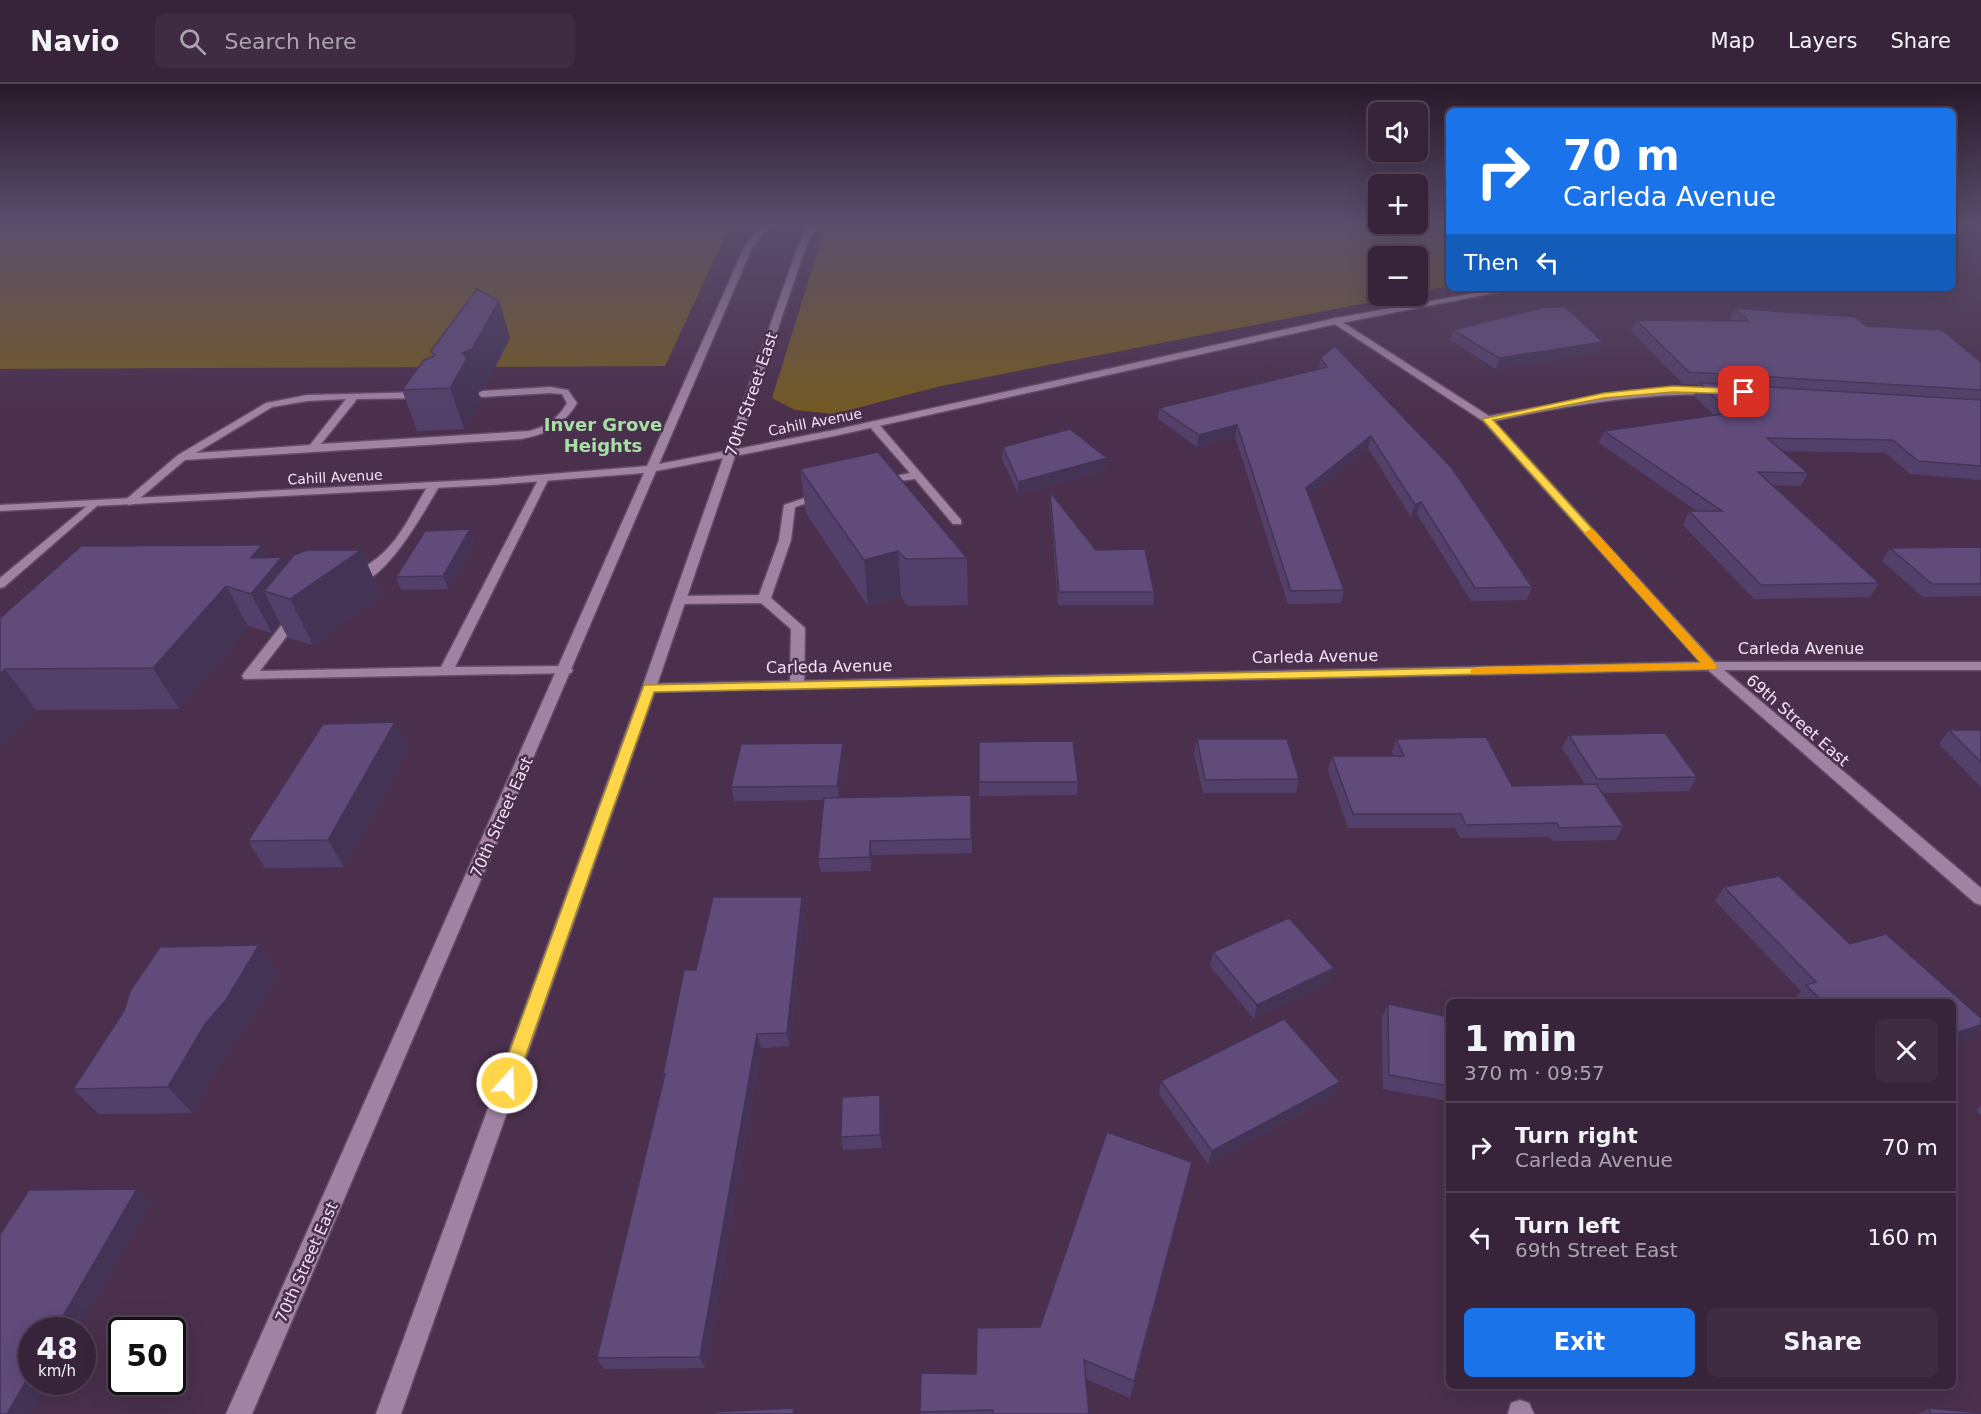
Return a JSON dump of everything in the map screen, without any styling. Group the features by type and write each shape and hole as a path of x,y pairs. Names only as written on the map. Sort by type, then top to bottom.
{"street":[{"name":"70th Street East","path":"239,1414 732,286"},
{"name":"70th Street East","path":"389,1414 649,688 788,286"},
{"name":"Cahill Avenue","path":"0,508 434,485 652,470 873,424 1336,321 1499,291"},
{"name":"69th Street East","path":"1336,321 1487,419 1711,666 1981,898"},
{"path":"1487,419 1604,396 1673,389 1732,391"},
{"path":"182,457 521,435 542,432 564,418 572,403 565,392 550,390 482,394"},
{"path":"129,502 182,457 269,405 307,398 431,395"},
{"path":"313,448 354,396"},
{"path":"873,424 957,522"},
{"path":"862,486 918,475"},
{"path":"446,671 544,478"},
{"path":"345,584 372,571 387,559 404,536 434,485"},
{"path":"764,599 785,540 790,506 829,493"},
{"path":"0,584 93,504"},
{"path":"679,600 764,599 798,628 797,685"},
{"path":"304,605 249,676 566,670"},
{"name":"Carleda Avenue","path":"649,688 1711,666 1981,666"}],"shaded area":[{"path":"0,286 702,286 665,366 0,369"},
{"path":"807,286 1368,286 1368,303 941,386 834,414 795,410 772,398"},
{"path":"1428,286 1446,287 1428,290"}],"building":[{"path":"477,289 499,301 472,349 462,353 467,358 450,388 402,390 424,360 435,356 431,351"},
{"path":"1546,307 1565,307 1603,342 1499,358 1453,330"},
{"path":"1735,308 1855,317 1866,326 1942,330 1981,362 1981,390 1689,372 1636,320 1749,321"},
{"path":"1335,346 1452,468 1532,587 1475,588 1421,502 1415,505 1371,436 1306,488 1344,590 1291,591 1237,425 1199,435 1159,408 1327,367 1320,358"},
{"path":"1700,383 1981,400 1981,466 1918,461 1893,440 1767,438 1808,473 1758,472 1879,583 1761,585 1689,511 1722,511 1604,431 1730,413"},
{"path":"1070,429 1107,458 1018,482 1003,447"},
{"path":"878,452 967,558 906,559 898,551 864,560 800,469"},
{"path":"1050,492 1096,550 1145,549 1154,592 1059,592"},
{"path":"470,529 443,576 396,577 425,531"},
{"path":"262,545 251,558 282,557 251,594 226,586 153,668 5,669 0,674 0,618 81,546"},
{"path":"1981,547 1981,584 1932,584 1890,548"},
{"path":"307,550 361,550 290,599 264,591 294,555"},
{"path":"395,722 328,840 248,841 323,724"},
{"path":"1949,730 1981,730 1981,762"},
{"path":"1665,733 1697,777 1597,779 1569,735"},
{"path":"1486,737 1512,786 1596,784 1624,826 1559,828 1557,823 1466,825 1461,814 1353,814 1332,756 1404,756 1396,739"},
{"path":"1197,739 1287,739 1299,779 1205,780"},
{"path":"1073,741 1078,782 979,782 979,742"},
{"path":"843,743 837,786 731,787 741,744"},
{"path":"971,795 971,839 870,841 870,857 818,859 824,798"},
{"path":"1779,876 1850,944 1886,934 1981,1018 1981,1025 1956,1033 1956,999 1820,999 1806,985 1816,982 1724,887"},
{"path":"713,897 802,897 787,1033 757,1034 700,1357 597,1358 665,1074 663,1074 684,970 696,970"},
{"path":"1289,918 1334,968 1257,1005 1213,952"},
{"path":"259,945 226,1000 205,1024 168,1087 73,1089 124,1011 130,991 160,947"},
{"path":"1388,1004 1446,1016 1446,1085 1389,1075"},
{"path":"1284,1019 1340,1082 1212,1151 1161,1081"},
{"path":"880,1095 880,1135 841,1137 842,1097"},
{"path":"1107,1132 1192,1162 1134,1381 1084,1360 1089,1414 993,1414 993,1410 920,1412 921,1373 976,1374 977,1328 1040,1327"},
{"path":"137,1189 63,1317 18,1317 18,1395 7,1414 0,1414 0,1233 29,1190"},
{"path":"794,1408 793,1414 715,1414 715,1412"},
{"path":"1928,1408 1981,1413 1981,1414 1931,1414"}],"slow traffic":[{"path":"1476,671 1711,666 1590,533"}],"district":[{"name":"Inver Grove Heights","path":"603,435"}],"route":[{"path":"507,1083 649,688 1711,666 1487,419 1604,396 1673,389 1744,392"}]}
